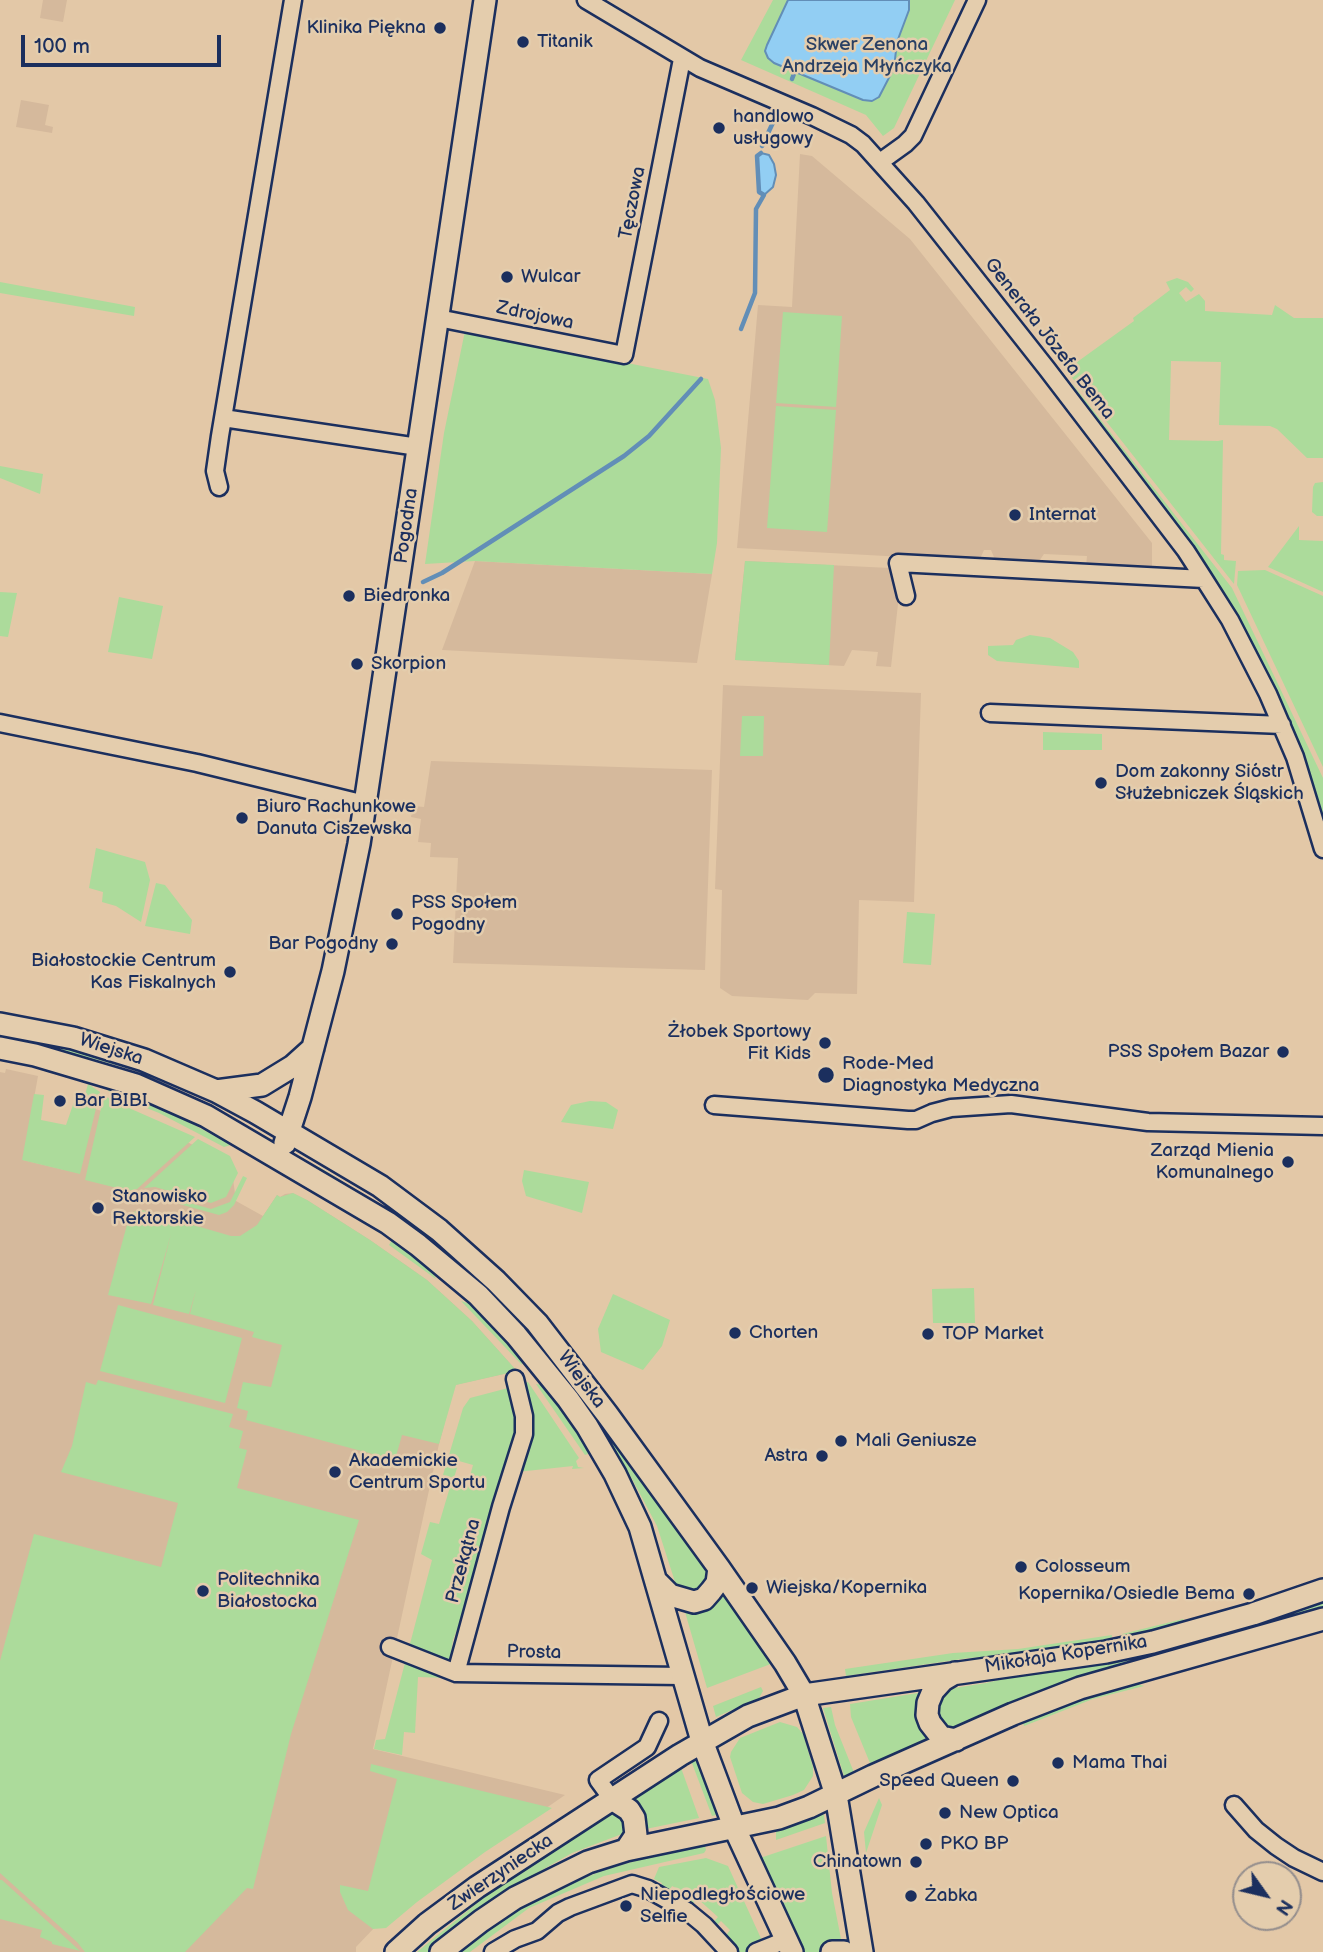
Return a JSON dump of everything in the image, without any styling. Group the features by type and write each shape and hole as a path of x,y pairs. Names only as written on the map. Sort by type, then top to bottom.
{"main road":[{"name":"Pogodna","path":"290,1132 347,911 485,0"},
{"name":"Wiejska","path":"0,1024 85,1042 144,1060 216,1091 290,1132 380,1186 439,1230 496,1281 537,1323 719,1568 804,1695 836,1795 862,1952"},
{"name":"Wiejska","path":"0,1048 35,1055 136,1085 206,1116 362,1206 418,1245 478,1295 516,1335 568,1399 615,1474 640,1527 702,1741 735,1829 789,1946"},
{"path":"216,1091 262,1085 293,1066 313,1048"},
{"path":"277,1157 290,1132"},
{"path":"658,1583 670,1595 694,1602 705,1599 717,1583 719,1568"},
{"name":"Mikołaja Kopernika","path":"702,1741 748,1716 804,1695 1105,1652 1153,1642 1252,1614 1323,1590"},
{"name":"Mikołaja Kopernika","path":"735,1829 779,1818 836,1795 956,1740 1080,1688 1323,1619"},
{"path":"956,1740 941,1737 930,1723 928,1703 933,1691 943,1680 958,1671"},
{"name":"Zwierzyniecka","path":"400,1949 469,1893 702,1741"},
{"path":"612,1800 629,1810 634,1818 636,1835 626,1850"},
{"name":"Zwierzyniecka","path":"441,1952 481,1921 527,1892 587,1862 626,1850 735,1829"},
{"path":"832,1952 844,1952"}],"street":[{"path":"219,487 215,471 223,418 293,0"},
{"name":"Generała Józefa Bema","path":"586,0 682,59 838,128 863,144 916,203 1047,369 1186,551 1204,579 1253,662 1282,725 1323,849"},
{"path":"880,162 913,136 976,0"},
{"name":"Tęczowa","path":"624,355 682,59"},
{"name":"Zdrojowa","path":"438,318 624,355"},
{"path":"223,418 418,447"},
{"path":"906,596 898,563 1204,579"},
{"path":"990,713 1282,725"},
{"path":"0,723 197,763 365,804"},
{"path":"714,1105 908,1120 951,1108 1011,1104 1148,1122 1323,1126"},
{"name":"Przekątna","path":"456,1673 501,1507 524,1434 524,1416 514,1379"},
{"name":"Prosta","path":"390,1647 456,1673 682,1676"},
{"path":"612,1800 598,1780 647,1747 659,1721"},
{"path":"1234,1805 1256,1830 1276,1846 1323,1872"},
{"path":"493,1952 515,1939 537,1931 558,1913 570,1907 632,1884 648,1889 687,1911 705,1925 729,1952"},
{"path":"756,1952 789,1946"}],"shaded area":[{"path":"43,0 67,0 63,22 40,18"},
{"path":"21,100 49,105 45,125 53,127 52,133 16,127"},
{"path":"800,154 812,156 910,239 1152,543 1152,572 1086,567 1087,556 1044,554 1037,564 996,562 991,550 984,550 979,561 737,548 758,305 792,307"},
{"path":"475,561 712,574 697,663 442,650"},
{"path":"745,561 890,568 899,595 891,667 876,666 878,652 852,650 844,666 735,660"},
{"path":"723,685 921,693 914,902 859,900 857,994 815,993 808,1000 732,996 720,988 722,890 715,889"},
{"path":"431,761 712,770 705,970 453,963 458,858 430,857 431,843 418,842 421,819 411,817 413,806 424,807"},
{"name":"Politechnika Białostocka","path":"6,1069 38,1076 23,1160 65,1170 84,1106 153,1125 231,1164 236,1201 263,1216 277,1195 280,1197 293,1193 370,1240 427,1280 472,1321 517,1371 455,1385 439,1444 373,1749 565,1795 376,1926 356,1947 356,1952 0,1952 0,1072 5,1073"}],"green space":[{"name":"Skwer Zenona Andrzeja Młyńczyka","path":"773,0 955,0 894,128 883,136 866,115 741,60"},
{"path":"1177,278 1188,282 1194,289 1191,292 1186,287 1179,293 1186,302 1199,294 1205,301 1205,311 1272,315 1275,305 1294,318 1323,318 1323,458 1307,458 1277,429 1270,426 1219,425 1221,362 1171,361 1169,440 1223,440 1221,554 1224,555 1224,560 1236,561 1234,584 1066,370 1134,321 1133,318 1170,290 1166,282"},
{"path":"0,282 135,307 134,316 0,293"},
{"path":"783,312 842,316 836,407 776,403"},
{"path":"465,331 708,379 715,400 721,448 717,543 712,574 475,561 425,564 444,433"},
{"path":"1071,382 1232,588 1323,778 1323,822 1293,730 1245,631 1191,546 1103,432"},
{"path":"776,406 836,410 827,532 767,528"},
{"path":"0,466 43,474 40,494 0,478"},
{"path":"1323,482 1323,516 1317,516 1312,512 1313,487 1315,483"},
{"path":"1299,526 1299,540 1323,541 1323,592 1268,567"},
{"path":"745,561 834,565 829,665 735,660"},
{"path":"1265,570 1323,596 1323,767 1237,585 1238,571"},
{"path":"0,592 17,593 8,637 0,636"},
{"path":"119,597 163,606 152,659 108,652"},
{"path":"1030,635 1050,638 1073,652 1079,661 1079,668 997,661 988,655 988,646 1013,645 1016,640"},
{"path":"742,716 764,716 763,756 740,756"},
{"path":"1043,732 1102,734 1102,750 1043,750"},
{"path":"96,848 145,862 150,880 141,922 116,906 102,902 103,892 89,888"},
{"path":"156,883 165,885 192,920 190,934 145,926"},
{"path":"907,912 935,914 931,965 903,963"},
{"path":"0,1030 77,1047 159,1077 0,1037"},
{"path":"98,1083 185,1120 231,1145 224,1147 159,1113 114,1095"},
{"path":"88,1084 100,1092 80,1174 22,1160 34,1094 44,1095 41,1120 66,1125 74,1102 83,1102"},
{"path":"104,1095 195,1137 137,1189 129,1191 85,1180"},
{"path":"590,1101 606,1102 618,1110 613,1129 561,1122 571,1105"},
{"path":"198,1139 230,1156 238,1173 226,1197 211,1203 155,1187 144,1188"},
{"path":"311,1165 319,1167 447,1246 521,1316 712,1572 700,1593 677,1588 657,1526 631,1477 571,1386 536,1340 486,1289 444,1252"},
{"path":"524,1170 589,1182 582,1213 526,1196 522,1181"},
{"path":"243,1176 247,1178 234,1205 219,1215 143,1194 155,1193 211,1209 230,1202"},
{"path":"293,1193 370,1240 427,1280 472,1321 517,1371 456,1385 439,1444 402,1435 395,1460 246,1420 248,1411 237,1408 243,1382 271,1387 282,1345 252,1337 254,1332 190,1314 196,1290 189,1314 153,1305 171,1234 151,1304 108,1295 128,1221 133,1212 142,1210 231,1236 240,1236 257,1225 277,1195 280,1197"},
{"path":"392,1240 431,1269 436,1279 389,1245"},
{"path":"974,1288 975,1323 933,1323 932,1289"},
{"path":"613,1294 670,1320 662,1346 643,1370 601,1352 598,1329"},
{"path":"461,1301 473,1305 521,1357 522,1365"},
{"path":"118,1305 242,1338 225,1403 100,1371"},
{"path":"98,1380 233,1414 229,1427 243,1431 239,1448 247,1450 237,1488 359,1520 291,1734 253,1889 247,1888 185,1952 85,1952 0,1873 0,1661 34,1534 161,1567 178,1503 61,1472 72,1446 86,1382 96,1385"},
{"path":"528,1382 579,1458 576,1461 578,1467 584,1468 572,1469 573,1466 517,1472 524,1383"},
{"path":"536,1384 544,1385 589,1451 588,1454 585,1455"},
{"path":"512,1387 521,1428 476,1580 453,1640 447,1678 418,1677 415,1733 404,1732 402,1755 374,1749 376,1740 385,1739 432,1560 421,1554 430,1522 439,1524 450,1487 440,1484 441,1480 467,1487 473,1465 459,1461 454,1478 443,1475 463,1408 470,1398"},
{"path":"723,1586 776,1662 707,1688 683,1605"},
{"path":"1323,1600 1323,1609 955,1731 947,1728 937,1718 936,1698 942,1690 986,1683"},
{"path":"1183,1619 1187,1624 1124,1639 1122,1634"},
{"path":"1112,1635 1111,1641 1018,1655 969,1658 846,1676 845,1669 953,1653 1018,1649"},
{"path":"1132,1682 1144,1686 1093,1699 1024,1726 1024,1719"},
{"path":"761,1687 763,1691 759,1698 716,1717 713,1706"},
{"path":"924,1692 938,1738 872,1768 851,1717 850,1704"},
{"path":"831,1707 835,1725 855,1775 845,1779 823,1708"},
{"path":"780,1722 797,1727 803,1734 813,1776 804,1790 793,1795 763,1804 753,1802 742,1793 730,1757 731,1752 740,1738"},
{"path":"698,1753 720,1814 712,1816 690,1758"},
{"path":"371,1764 552,1808 485,1852 386,1928 373,1929 348,1910 340,1892 340,1885 368,1891 397,1779 370,1771"},
{"path":"680,1765 699,1818 641,1830 628,1799"},
{"path":"879,1798 882,1805 866,1853 864,1832"},
{"path":"615,1807 620,1808 628,1829 622,1834 572,1853 535,1874 429,1952 417,1952 519,1869"},
{"path":"822,1814 825,1823 776,1840 776,1830"},
{"path":"826,1836 832,1893 843,1949 804,1952 760,1858"},
{"path":"705,1846 704,1853 604,1876 529,1908 470,1952 457,1952 524,1903 604,1870"},
{"path":"706,1858 728,1866 764,1945 746,1952 737,1952 724,1938 730,1930 721,1921 714,1928 711,1925 718,1917 698,1899 690,1906 692,1896 672,1886 667,1896 659,1889 662,1883 654,1879 659,1867"},
{"path":"0,1880 80,1951 52,1944 40,1937 42,1930 0,1919"}],"water":[{"name":"Skwer Zenona Andrzeja Młyńczyka","path":"788,0 909,0 909,10 897,42 894,68 879,97 872,101 863,100 774,63 768,58 765,51 767,45"},
{"path":"761,153 769,155 776,175 773,187 764,195 759,192 757,156"}],"waterway":[{"path":"792,79 795,71"},
{"path":"762,146 777,114"},
{"path":"741,329 755,293 756,209 764,195 759,192 757,156 761,153"},
{"path":"423,582 442,573 624,456 649,436 701,379"}],"place":[{"name":"Klinika Piękna","path":"440,28"},
{"name":"Titanik","path":"523,42"},
{"name":"handlowo usługowy","path":"719,128"},
{"name":"Wulcar","path":"507,277"},
{"name":"Internat","path":"1015,515"},
{"name":"Biedronka","path":"349,596"},
{"name":"Skorpion","path":"357,664"},
{"name":"Dom zakonny Sióstr Służebniczek Śląskich","path":"1101,783"},
{"name":"Biuro Rachunkowe Danuta Ciszewska","path":"242,818"},
{"name":"PSS Społem Pogodny","path":"397,914"},
{"name":"Bar Pogodny","path":"392,944"},
{"name":"Białostockie Centrum Kas Fiskalnych","path":"230,972"},
{"name":"Żłobek Sportowy Fit Kids","path":"825,1043"},
{"name":"PSS Społem Bazar","path":"1283,1052"},
{"name":"Rode-Med Diagnostyka Medyczna","path":"826,1075"},
{"name":"Bar BIBI","path":"60,1101"},
{"name":"Zarząd Mienia Komunalnego","path":"1288,1162"},
{"name":"Stanowisko Rektorskie","path":"98,1208"},
{"name":"Chorten","path":"735,1333"},
{"name":"TOP Market","path":"928,1334"},
{"name":"Mali Geniusze","path":"841,1441"},
{"name":"Astra","path":"822,1456"},
{"name":"Akademickie Centrum Sportu","path":"335,1472"},
{"name":"Colosseum","path":"1021,1567"},
{"name":"Wiejska/Kopernika","path":"752,1588"},
{"name":"Politechnika Białostocka","path":"203,1591"},
{"name":"Kopernika/Osiedle Bema","path":"1249,1594"},
{"name":"Mama Thai","path":"1058,1763"},
{"name":"Speed Queen","path":"1013,1781"},
{"name":"New Optica","path":"945,1813"},
{"name":"PKO BP","path":"926,1844"},
{"name":"Chinatown","path":"916,1862"},
{"name":"Żabka","path":"911,1896"},
{"name":"Niepodległościowe Selfie","path":"626,1906"}]}
